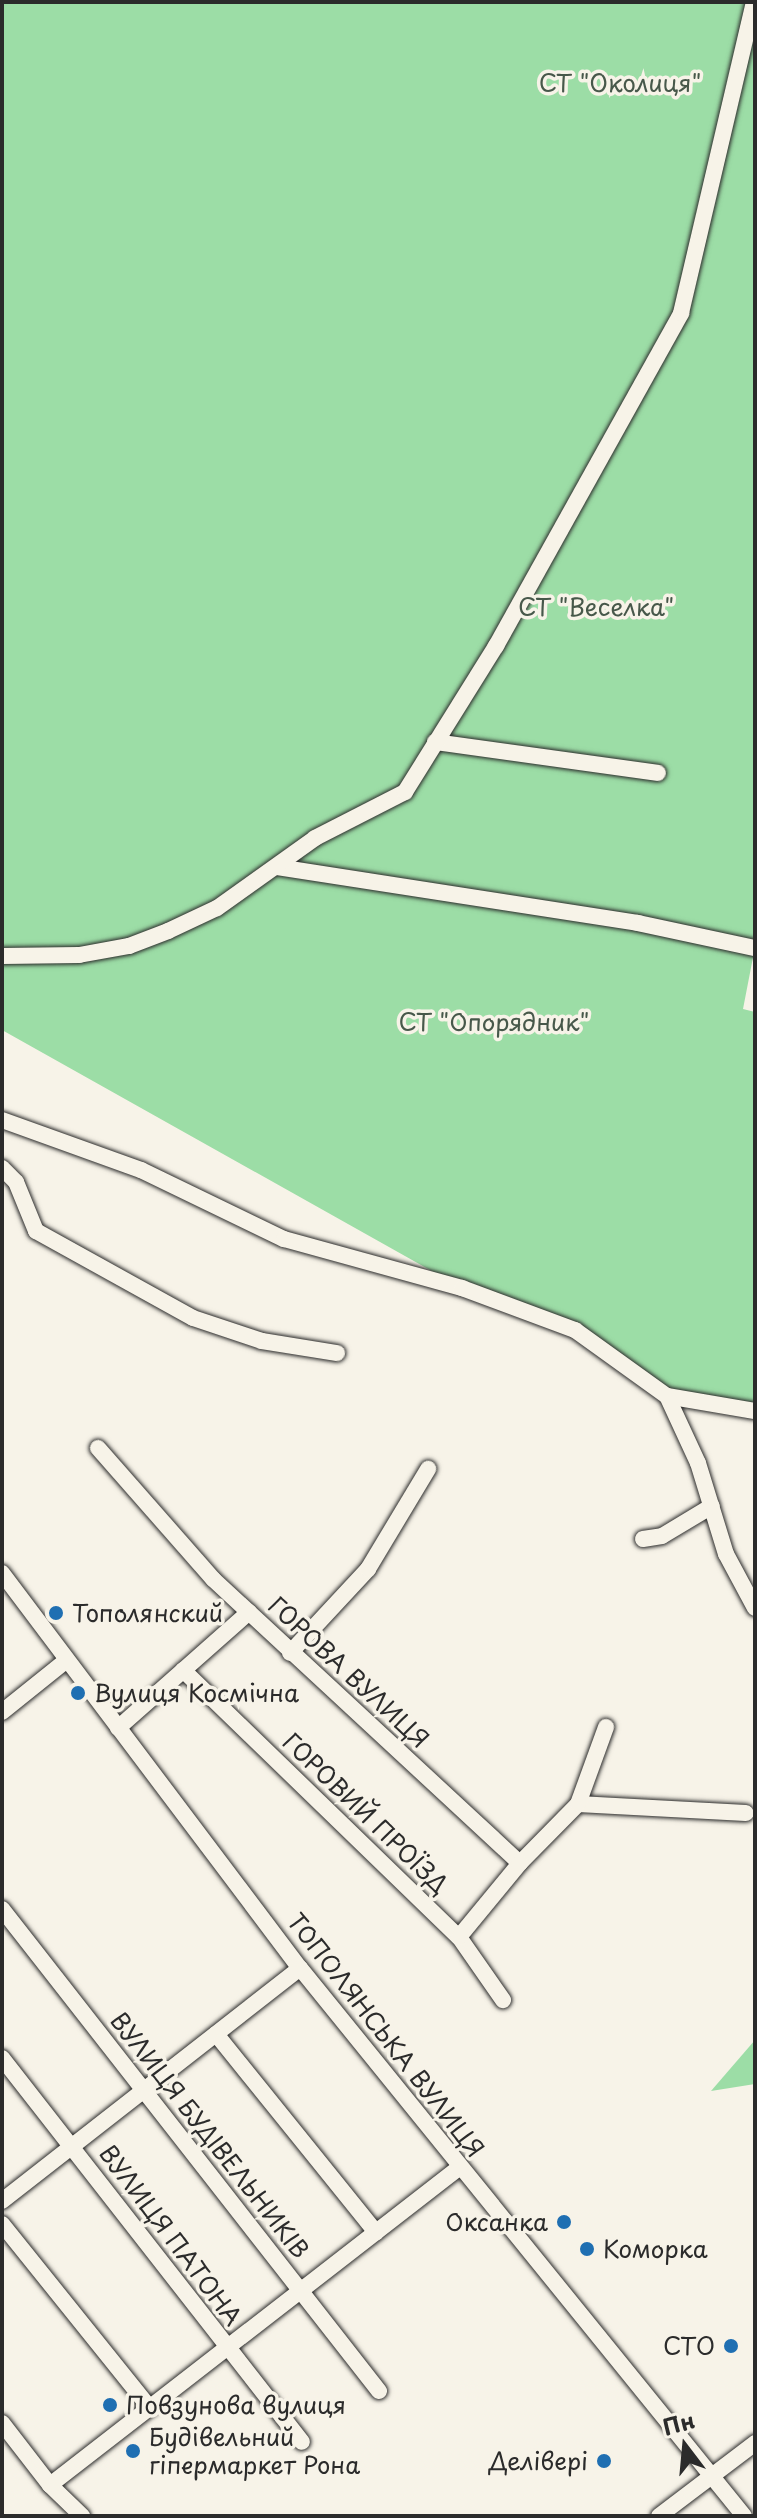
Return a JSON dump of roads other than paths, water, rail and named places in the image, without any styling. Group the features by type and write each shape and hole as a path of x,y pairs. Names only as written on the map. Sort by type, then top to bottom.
{"street":[{"path":"2,956 79,955 129,946 217,908 315,838 405,792 496,646 681,313 754,2"},
{"path":"435,742 658,773"},
{"path":"277,867 638,923 755,948"},
{"path":"2,1120 141,1170 284,1239 462,1288 575,1330 667,1396 755,1411"},
{"path":"2,1168 16,1182 36,1231 193,1318 262,1341 337,1353"},
{"path":"667,1396 712,1506 726,1554 755,1608"},
{"name":"ГОРОВА ВУЛИЦЯ","path":"98,1448 213,1579 520,1863"},
{"path":"290,1653 368,1569 428,1469"},
{"path":"643,1539 662,1536 712,1506"},
{"name":"ТОПОЛЯНСЬКА ВУЛИЦЯ","path":"2,1573 300,1968 744,2516"},
{"path":"118,1728 249,1612"},
{"path":"2,1712 67,1660"},
{"name":"ГОРОВИЙ ПРОЇЗД","path":"183,1670 459,1937 503,2000"},
{"path":"459,1937 520,1863 578,1804 606,1727"},
{"path":"578,1804 746,1813"},
{"name":"ВУЛИЦЯ БУДІВЕЛЬНИКІВ","path":"2,1909 379,2391"},
{"path":"2,2201 300,1968"},
{"path":"216,2034 376,2232"},
{"name":"ВУЛИЦЯ ПАТОНА","path":"2,2058 302,2442"},
{"path":"50,2485 460,2167"},
{"path":"2,2224 150,2408"},
{"path":"2,2423 50,2485 82,2516"},
{"path":"659,2516 755,2443"}],"place":[{"name":"Тополянский","path":"56,1613"},
{"name":"Вулиця Космічна","path":"78,1693"},
{"name":"Оксанка","path":"564,2222"},
{"name":"Коморка","path":"587,2249"},
{"name":"СТО","path":"731,2346"},
{"name":"Повзунова вулиця","path":"110,2405"},
{"name":"Будівельний гіпермаркет Рона","path":"133,2451"},
{"name":"Делівері","path":"604,2461"}],"park label":[{"name":"СТ \"Околиця\"","path":"620,83"},
{"name":"СТ \"Веселка\"","path":"596,607"},
{"name":"СТ \"Опорядник\"","path":"494,1022"}]}
